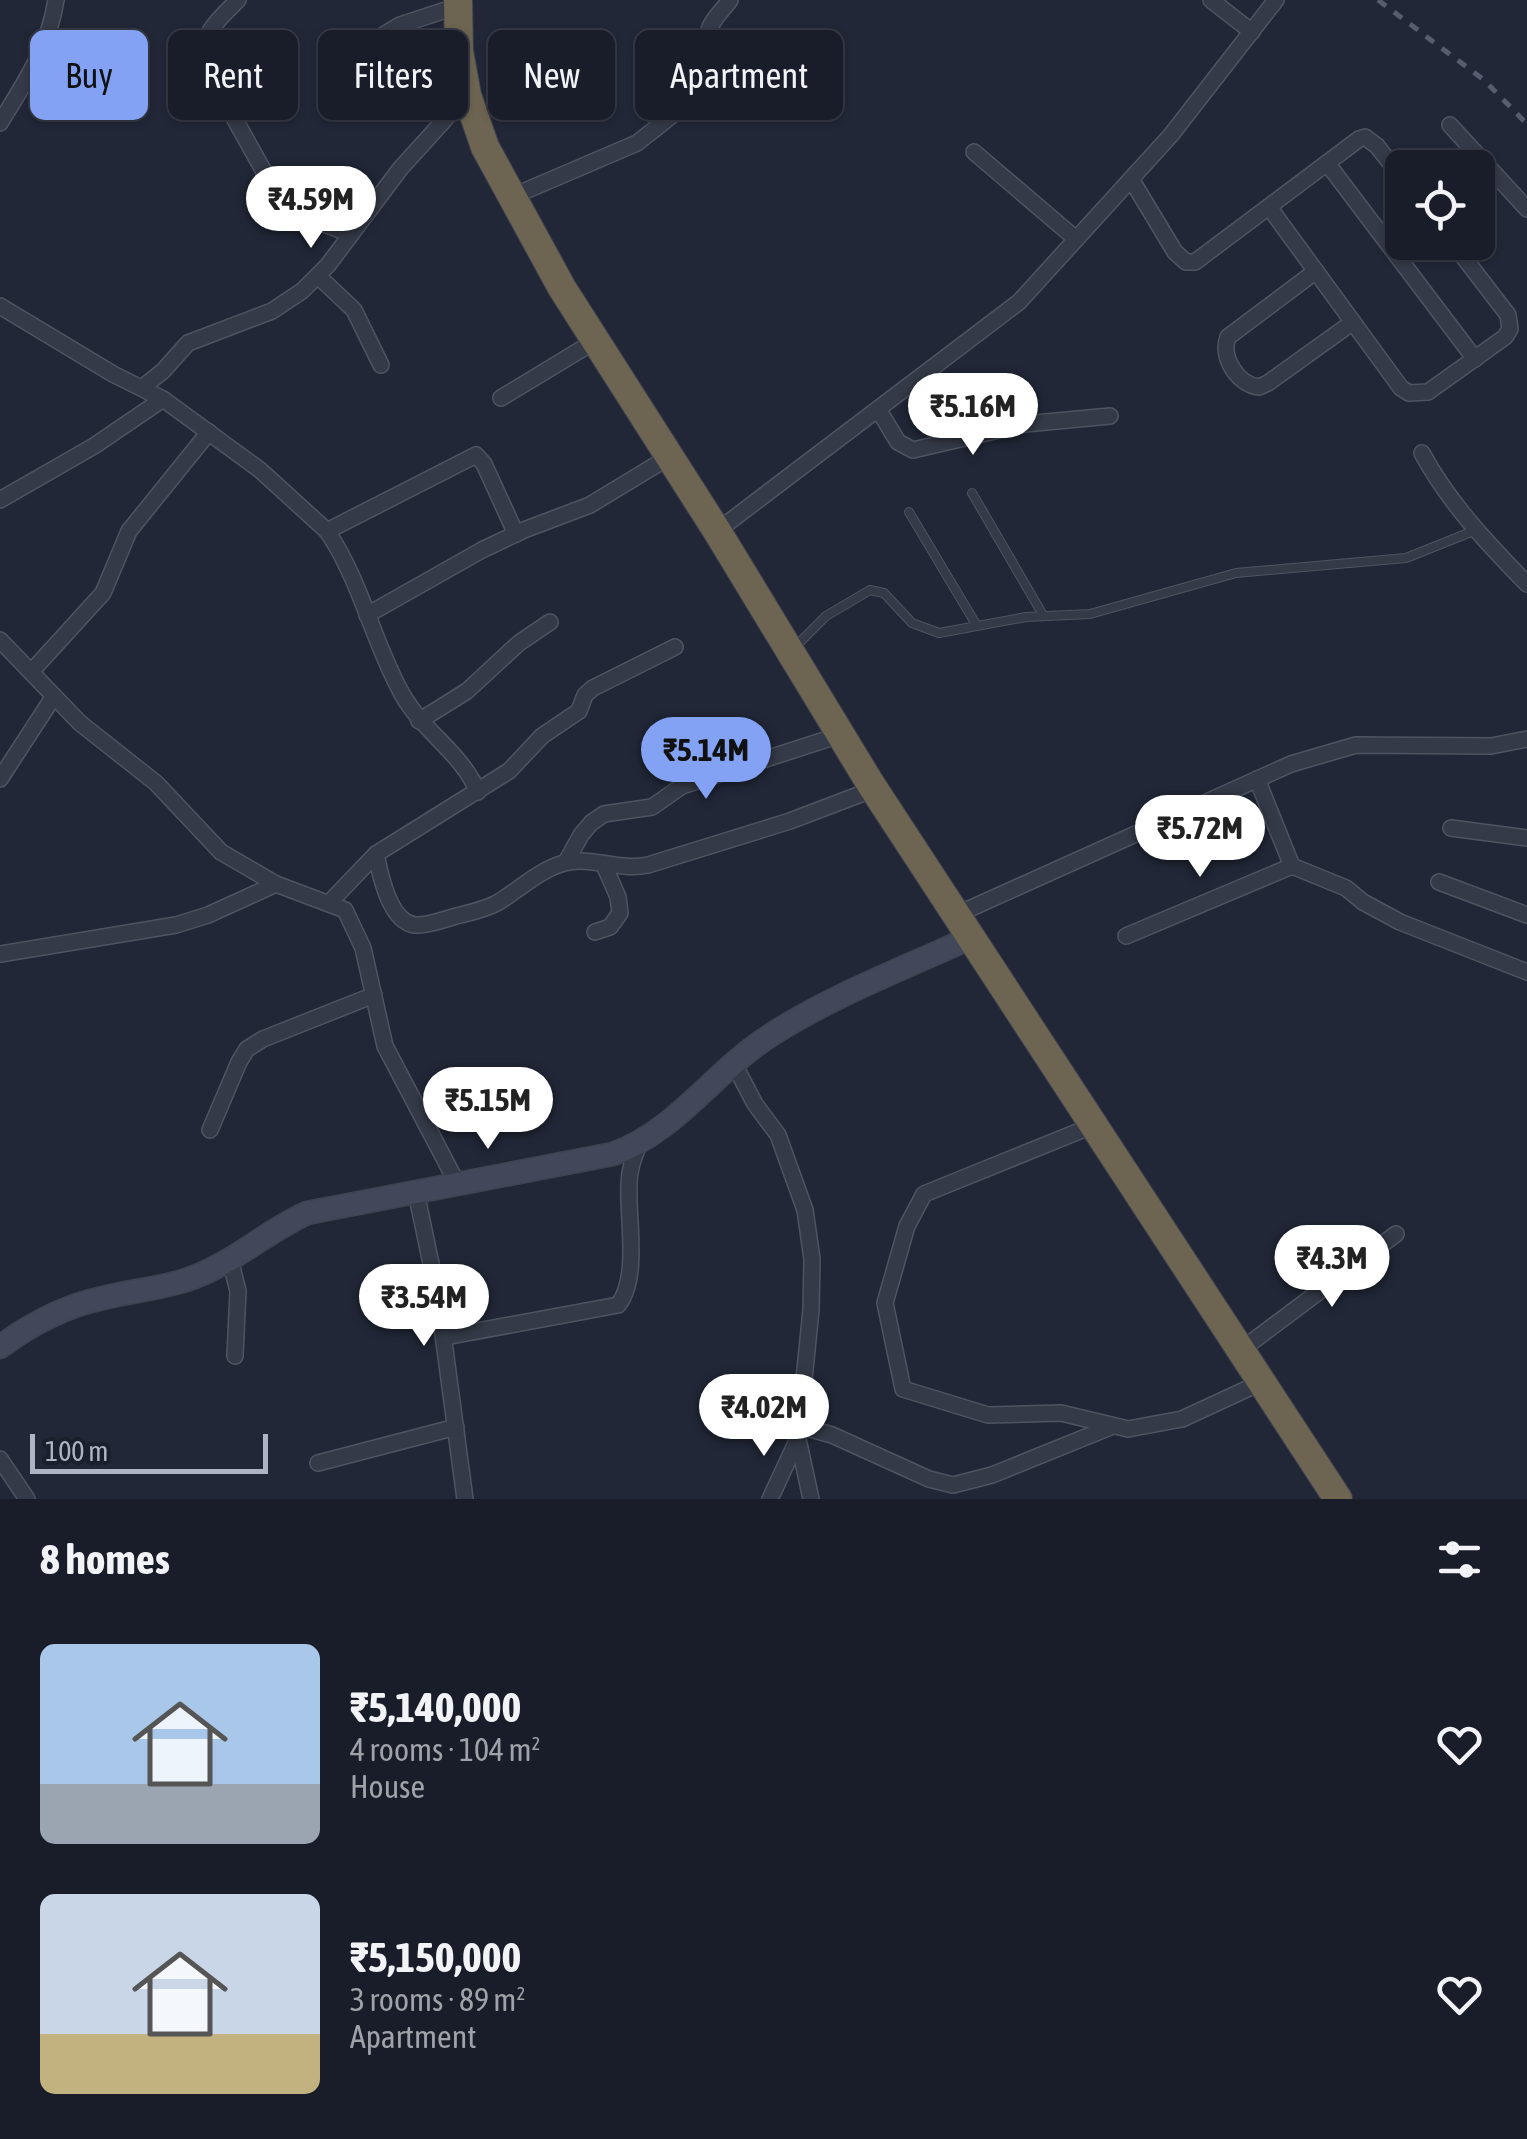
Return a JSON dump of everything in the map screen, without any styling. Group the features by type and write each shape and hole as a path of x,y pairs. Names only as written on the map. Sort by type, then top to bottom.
{"highway":[{"path":"458,3 459,30"},
{"path":"468,97 485,147 595,342 717,531 874,789 1338,1499"}],"street":[{"path":"0,123 35,66 50,29 56,0"},
{"path":"238,0 207,32 203,62 277,194 316,221 351,234"},
{"path":"512,197 637,143 713,83 720,74 708,30 730,0"},
{"path":"1212,0 1252,32"},
{"path":"717,531 1019,302 1171,135 1276,0"},
{"path":"390,30 458,3"},
{"path":"142,386 163,371 188,343 272,311 302,291 444,120"},
{"path":"1450,125 1527,209"},
{"path":"1131,179 1175,252 1186,262 1194,262 1365,138 1385,156"},
{"path":"974,152 1076,239"},
{"path":"1327,163 1474,359"},
{"path":"1268,207 1400,388 1409,394 1428,392 1505,337 1511,321 1465,260"},
{"path":"1316,271 1228,337 1228,360 1244,383 1258,387 1268,383 1353,322"},
{"path":"318,276 354,310 382,365"},
{"path":"0,306 164,399 275,482 327,531 340,549 390,670 419,721 465,766 478,792"},
{"path":"501,398 595,342"},
{"path":"0,500 94,446 164,399"},
{"path":"878,409 898,442 913,450 1025,424 1110,416"},
{"path":"31,672 103,593 129,531 208,432"},
{"path":"1422,453 1436,480 1476,530 1527,584"},
{"path":"327,531 476,456 484,464 516,534"},
{"path":"368,615 516,534 590,506 669,457"},
{"path":"419,721 467,691 519,643 550,622"},
{"path":"0,640 80,723 156,783 221,852 276,884 345,910 363,948 385,1046 458,1185"},
{"path":"330,902 376,854 509,771 542,736 579,712 585,695 593,688 675,647"},
{"path":"0,779 54,696"},
{"path":"566,862 581,834 604,814 660,804 682,786 840,735"},
{"path":"0,1347 57,1312 99,1298 186,1280 306,1213 613,1154 639,1144 663,1128 770,1035 965,926 1291,764 1356,745 1492,746 1527,739"},
{"path":"1256,779 1292,866"},
{"path":"376,854 396,912 404,921 416,925 494,905 548,869 566,862 630,868 648,865 790,821 874,789"},
{"path":"1451,828 1527,838"},
{"path":"594,932 610,927 620,913 618,897 604,865"},
{"path":"1126,936 1292,866 1346,888 1400,922 1527,972"},
{"path":"1440,882 1527,915"},
{"path":"0,954 176,925 276,884"},
{"path":"210,1130 247,1049 262,1039 374,995"},
{"path":"734,1064 755,1104 778,1135 805,1210 812,1259 811,1310 799,1432 811,1499"},
{"path":"1092,1126 924,1194 907,1226 885,1303 903,1389 988,1415 1061,1413 1128,1429 1182,1419 1262,1382"},
{"path":"445,1337 618,1304 626,1293 628,1185 639,1144"},
{"path":"416,1192 445,1337 465,1499"},
{"path":"1241,1350 1396,1234"},
{"path":"230,1258 238,1291 234,1356"},
{"path":"799,1432 832,1435 913,1473 953,1485 992,1475 1115,1426"},
{"path":"318,1463 456,1427"},
{"path":"770,1499 799,1432"},
{"path":"0,1459 27,1499"}],"lane":[{"path":"972,494 1043,615"},
{"path":"909,512 977,626"},
{"path":"790,652 826,616 870,590 884,594 912,624 939,632 1043,615 1090,614 1236,573 1406,558 1476,530"}],"railway":[{"path":"1378,0 1484,80 1527,124"}]}
